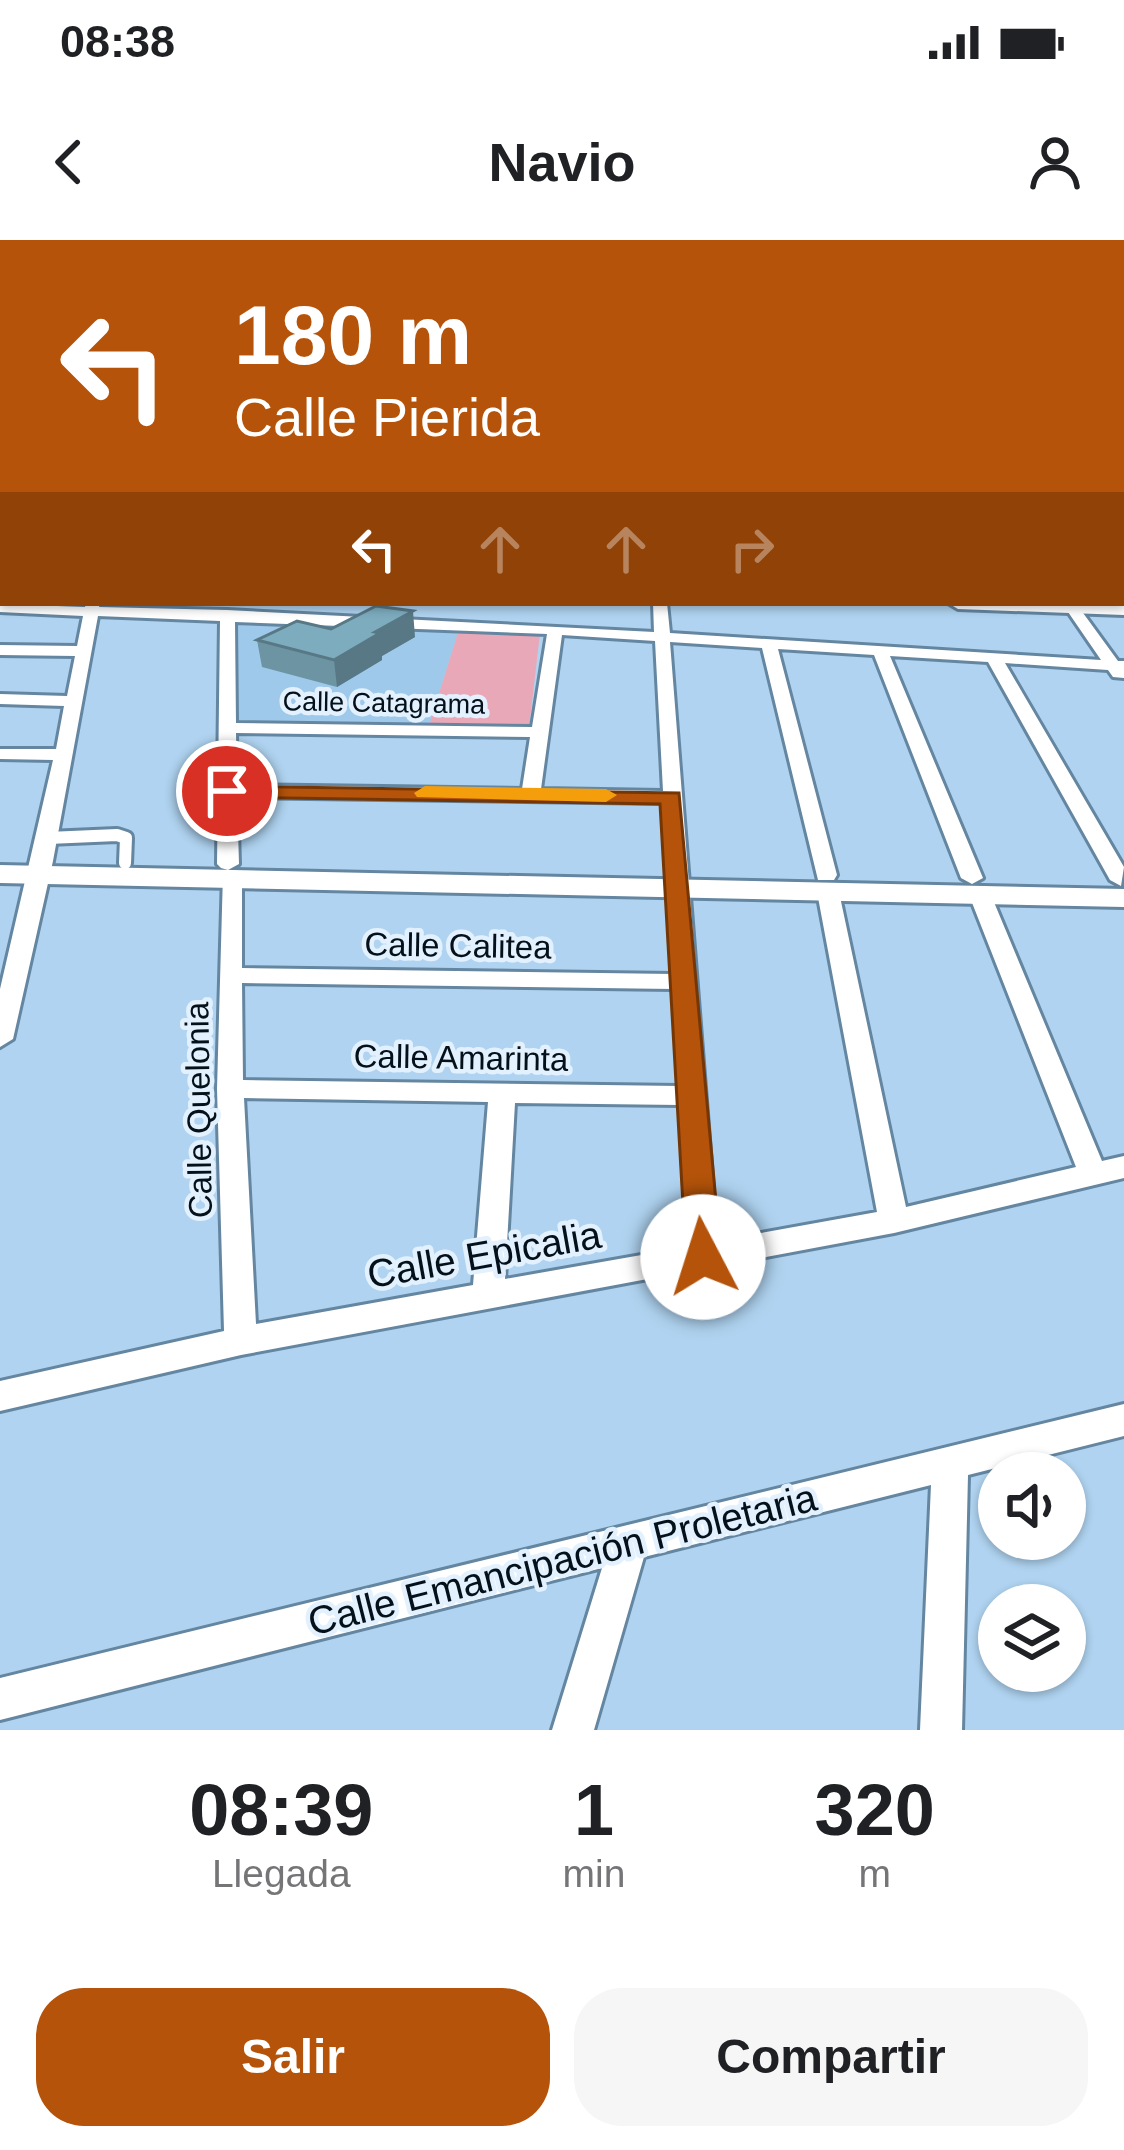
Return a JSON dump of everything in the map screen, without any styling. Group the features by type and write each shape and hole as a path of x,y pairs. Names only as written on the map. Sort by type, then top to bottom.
{"street":[{"path":"0,608 92,606 1118,665"},
{"path":"0,1039 44,858 92,606"},
{"path":"660,606 703,1257"},
{"path":"1015,606 1124,609"},
{"path":"1072,609 1118,665 1124,681"},
{"name":"Calle Quelonia","path":"227,614 230,1089 241,1341"},
{"path":"531,794 555,630"},
{"path":"770,643 827,883 894,1221"},
{"path":"0,650 82,651"},
{"path":"880,650 976,886 1109,1171"},
{"path":"0,874 44,858 230,871 1123,886 994,658"},
{"path":"0,699 72,700"},
{"name":"Calle Catagrama","path":"228,728 540,732"},
{"path":"0,754 65,755"},
{"path":"227,791 671,797"},
{"path":"0,861 44,858 230,871"},
{"name":"Calle Calitea","path":"232,975 682,982"},
{"name":"Calle Amarinta","path":"230,1089 690,1096"},
{"path":"488,1297 502,1094"},
{"name":"Calle Epicalia","path":"0,1396 241,1341 894,1221 1109,1171"},
{"name":"Calle Emancipación Proletaria","path":"0,1699 1124,1420"},
{"path":"941,1730 950,1463"},
{"path":"573,1730 628,1543"}],"shaded area":[{"path":"231,617 459,629 429,726 233,724"},
{"path":"459,629 540,633 529,728 429,726"}],"building":[{"path":"376,606 413,611 334,660 257,640 297,621 331,629"}],"slow traffic":[{"path":"425,793 606,795"}],"route":[{"path":"227,791 671,797 703,1257"}]}
